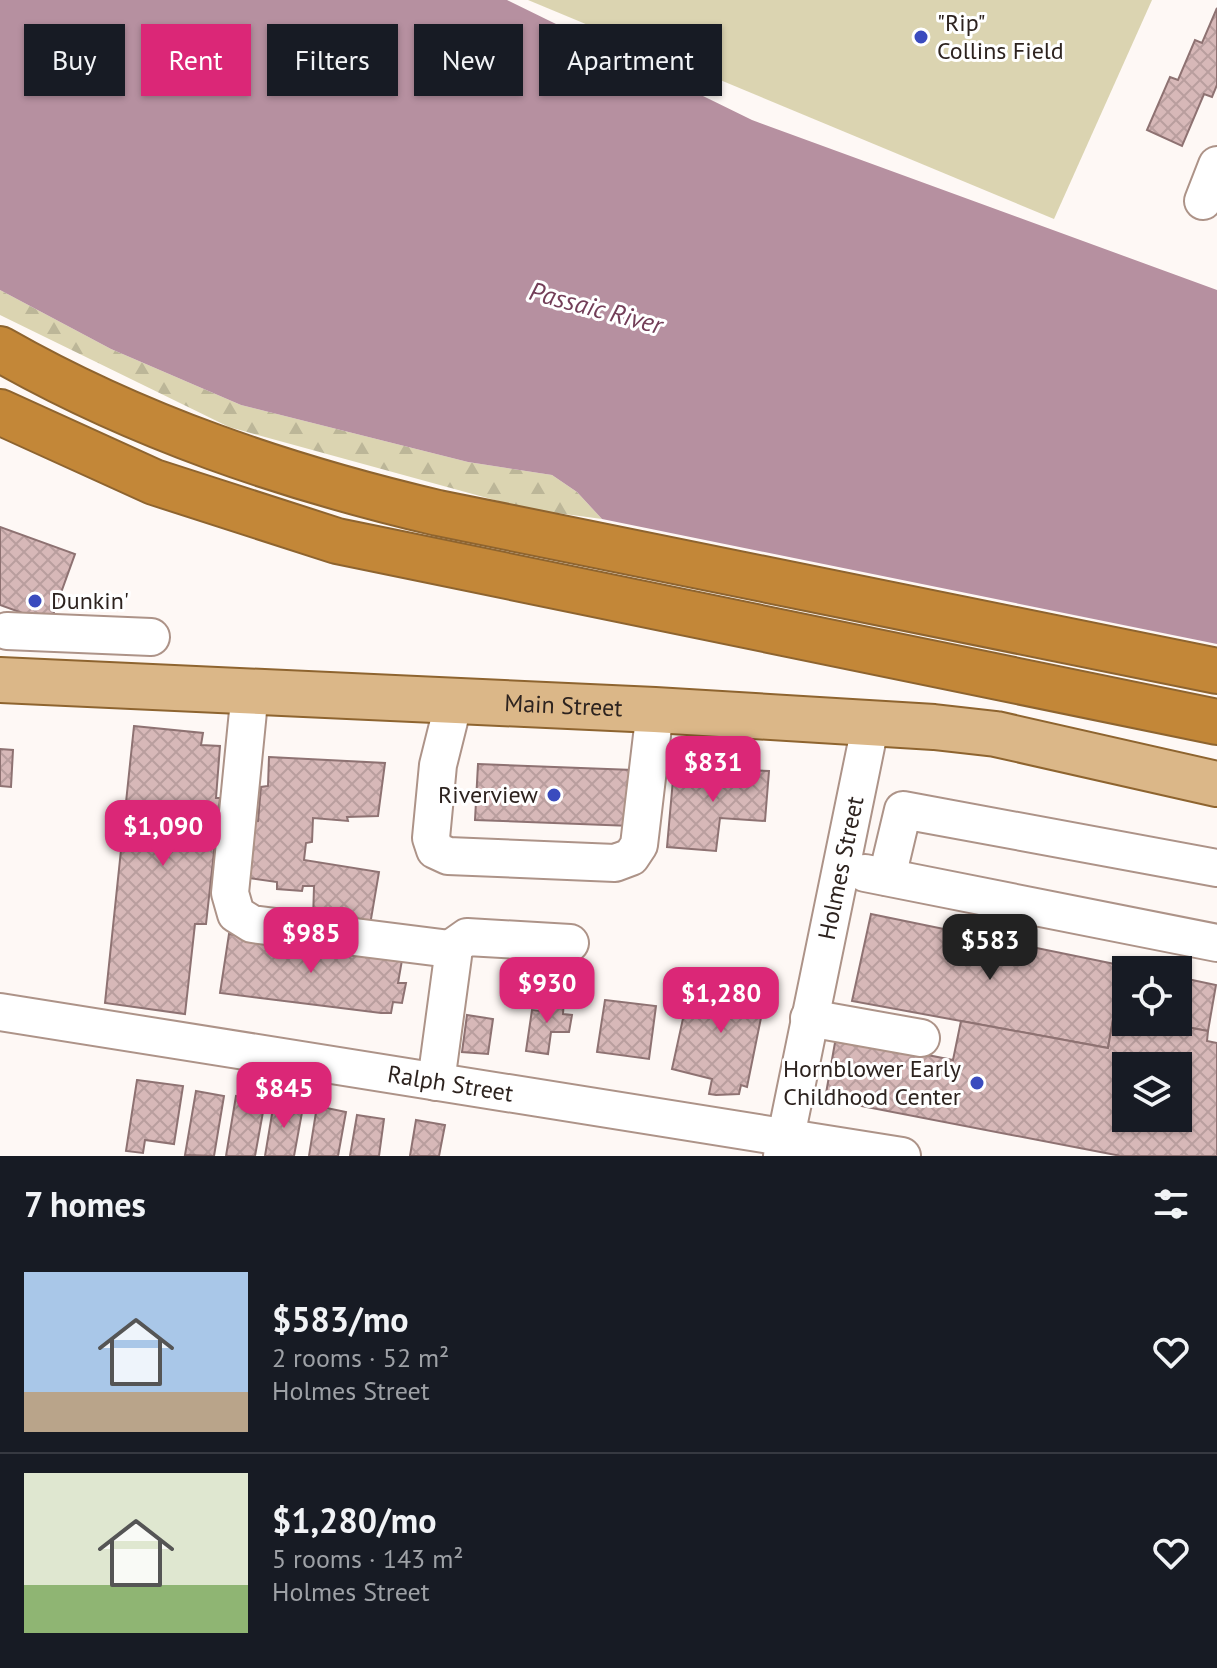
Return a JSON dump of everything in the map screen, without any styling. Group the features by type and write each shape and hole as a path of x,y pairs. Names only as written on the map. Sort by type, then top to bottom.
{"highway":[{"path":"0,349 86,394 172,433 350,492 438,513 1217,671"},
{"path":"0,412 154,482 337,541 1217,722"}],"main road":[{"name":"Main Street","path":"4,680 871,722 996,734 1217,784"}],"street":[{"path":"1203,201 1217,165"},
{"path":"4,680 4,630 151,637"},
{"path":"250,691 230,893 236,914 252,924 450,949 467,937 570,943"},
{"path":"454,701 438,765 431,838 435,850 448,856 615,863 631,857 639,845 655,710"},
{"name":"Holmes Street","path":"783,1148 871,722"},
{"path":"887,877 903,810 1217,868"},
{"path":"840,868 1217,943"},
{"path":"436,1082 453,956 450,949"},
{"name":"Ralph Street","path":"0,1012 436,1082 783,1148 902,1156"},
{"path":"809,1018 921,1038"}],"green space":[{"path":"528,0 1152,0 1054,219 722,81 722,24 586,24"},
{"path":"0,290 111,349 241,405 468,462 552,475 577,492 602,519 527,509 229,427 0,315"}],"water":[{"name":"Passaic River","path":"0,0 507,0 556,24 539,24 539,96 703,96 752,120 1217,290 1217,644 602,519 577,492 552,475 468,462 241,405 111,349 0,290"}],"building":[{"path":"1217,8 1217,85 1212,97 1204,94 1182,146 1147,130 1170,77 1178,80 1195,40 1202,43"},
{"path":"0,527 75,554 50,623 0,605"},
{"path":"134,726 203,733 201,745 220,746 216,798 220,798 206,924 195,924 185,1014 105,1003"},
{"path":"0,749 13,750 11,787 0,786"},
{"path":"269,757 385,763 378,816 347,817 348,821 313,818 312,842 306,843 304,860 379,872 370,925 313,921 314,886 303,886 302,891 277,889 277,882 248,878 250,822 258,821 261,787 268,786"},
{"name":"Riverview","path":"478,764 633,770 631,826 475,820"},
{"path":"674,768 769,771 765,821 720,818 716,851 667,847"},
{"path":"871,914 1112,963 1112,1025 1108,1048 852,1001"},
{"path":"229,934 402,960 398,983 406,983 402,1003 393,1002 391,1013 381,1013 220,993"},
{"path":"724,975 736,977 762,990 761,995 765,998 747,1087 741,1085 739,1094 716,1095 709,1094 712,1079 672,1069 689,991 719,996"},
{"path":"1192,980 1216,985 1208,1031 1192,1028"},
{"path":"542,998 564,1000 563,1014 572,1015 569,1032 551,1032 548,1054 526,1051 532,1010 540,1011"},
{"path":"605,1000 656,1006 649,1059 597,1052"},
{"path":"467,1015 493,1019 488,1054 462,1052"},
{"name":"Hornblower Early Childhood Center","path":"961,1021 1108,1048 1112,1025 1112,1036 1192,1036 1192,1028 1208,1031 1207,1041 1217,1043 1217,1156 1121,1156 825,1099 836,1037 953,1060"},
{"path":"137,1080 183,1086 174,1144 145,1140 143,1153 126,1151"},
{"path":"196,1091 224,1096 214,1156 185,1155"},
{"path":"236,1096 265,1101 255,1156 226,1156"},
{"path":"274,1102 303,1107 294,1156 265,1156"},
{"path":"317,1106 346,1112 338,1156 309,1156"},
{"path":"357,1115 384,1119 379,1156 350,1156"},
{"path":"416,1120 445,1125 439,1156 410,1156"}],"place":[{"name":"\"Rip\" Collins Field","path":"921,37"},
{"name":"Dunkin'","path":"35,601"},
{"name":"Riverview","path":"554,795"},
{"name":"Hornblower Early Childhood Center","path":"977,1083"}]}
